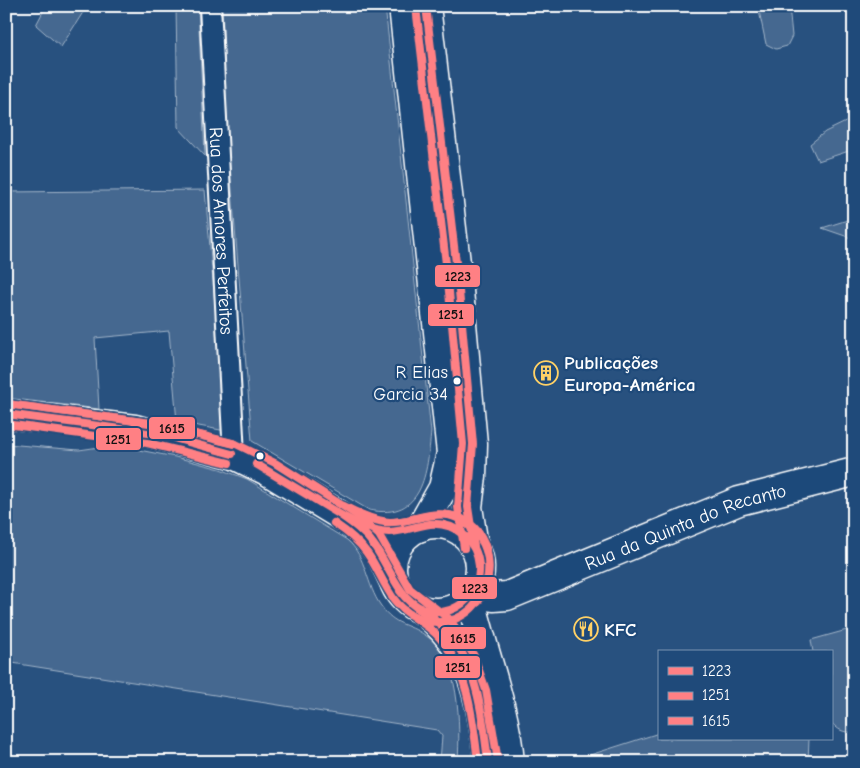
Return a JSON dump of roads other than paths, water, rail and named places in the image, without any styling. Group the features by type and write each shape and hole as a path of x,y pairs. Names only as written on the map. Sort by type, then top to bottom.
{"street":[{"name":"Rua dos Amores Perfeitos","path":"210,6 234,454"},
{"path":"396,584 393,572 397,549 403,539 419,528 443,488 451,453 403,6"},
{"path":"419,608 440,612 450,610 470,595 479,580 468,507 472,476 473,444 458,280 426,6"},
{"path":"6,414 135,429 234,454 269,472 348,520 366,536 380,553 405,598 445,629 465,660 485,733 488,762"},
{"name":"Rua da Quinta do Recanto","path":"470,595 493,597 513,594 739,501 854,472"},
{"path":"348,520 385,532 435,524 457,529 495,584 513,594 494,609 485,625 485,653"},
{"path":"470,595 501,704 510,762"}],"place":[{"name":"Publicações Europa-América","path":"546,373"},
{"name":"R Elias Garcia 34","path":"457,381"},
{"name":"KFC","path":"586,629"}]}
